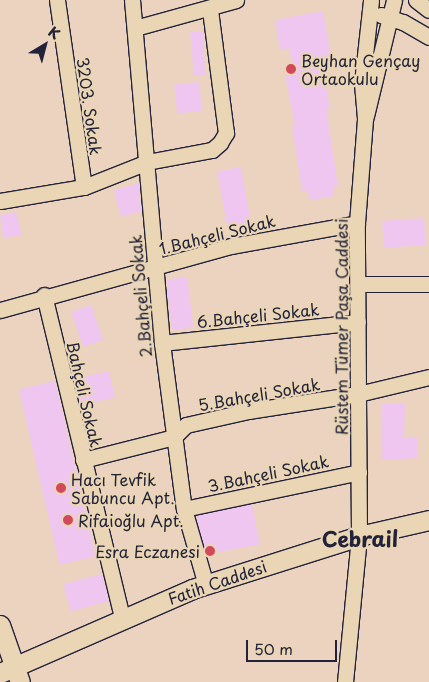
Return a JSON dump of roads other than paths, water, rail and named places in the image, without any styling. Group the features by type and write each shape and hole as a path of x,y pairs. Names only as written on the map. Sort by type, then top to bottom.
{"main road":[{"name":"Fatih Caddesi","path":"11,674 122,617 206,585 359,536 429,520"},
{"path":"0,625 11,674"}],"street":[{"name":"3203. Sokak","path":"57,0 84,187"},
{"name":"2.Bahçeli Sokak","path":"132,0 147,162 154,267 174,437 184,509 206,585"},
{"path":"135,28 236,0"},
{"name":"Rüstem Tümer Paşa Caddesi","path":"365,118 394,0"},
{"path":"371,4 390,18 429,37"},
{"name":"Rüstem Tümer Paşa Caddesi","path":"345,682 359,536 357,222 365,118 362,82 371,4"},
{"path":"0,201 84,187 147,162 212,150 226,133 210,8"},
{"name":"1.Bahçeli Sokak","path":"0,310 44,295 231,246 357,222"},
{"path":"358,284 429,284"},
{"name":"Bahçeli Sokak","path":"44,295 122,617"},
{"name":"6.Bahçeli Sokak","path":"162,342 358,322"},
{"name":"5.Bahçeli Sokak","path":"83,460 174,437 186,425 248,411 358,394 429,377"},
{"name":"3.Bahçeli Sokak","path":"184,509 359,472"}],"place":[{"name":"Beyhan Gençay Ortaokulu","path":"291,69"},
{"name":"Hacı Tevfik Sabuncu Apt.","path":"61,488"},
{"name":"Rifaioğlu Apt.","path":"68,520"},
{"name":"Esra Eczanesi","path":"210,551"}],"district":[{"name":"Cebrail","path":"360,538"}]}
